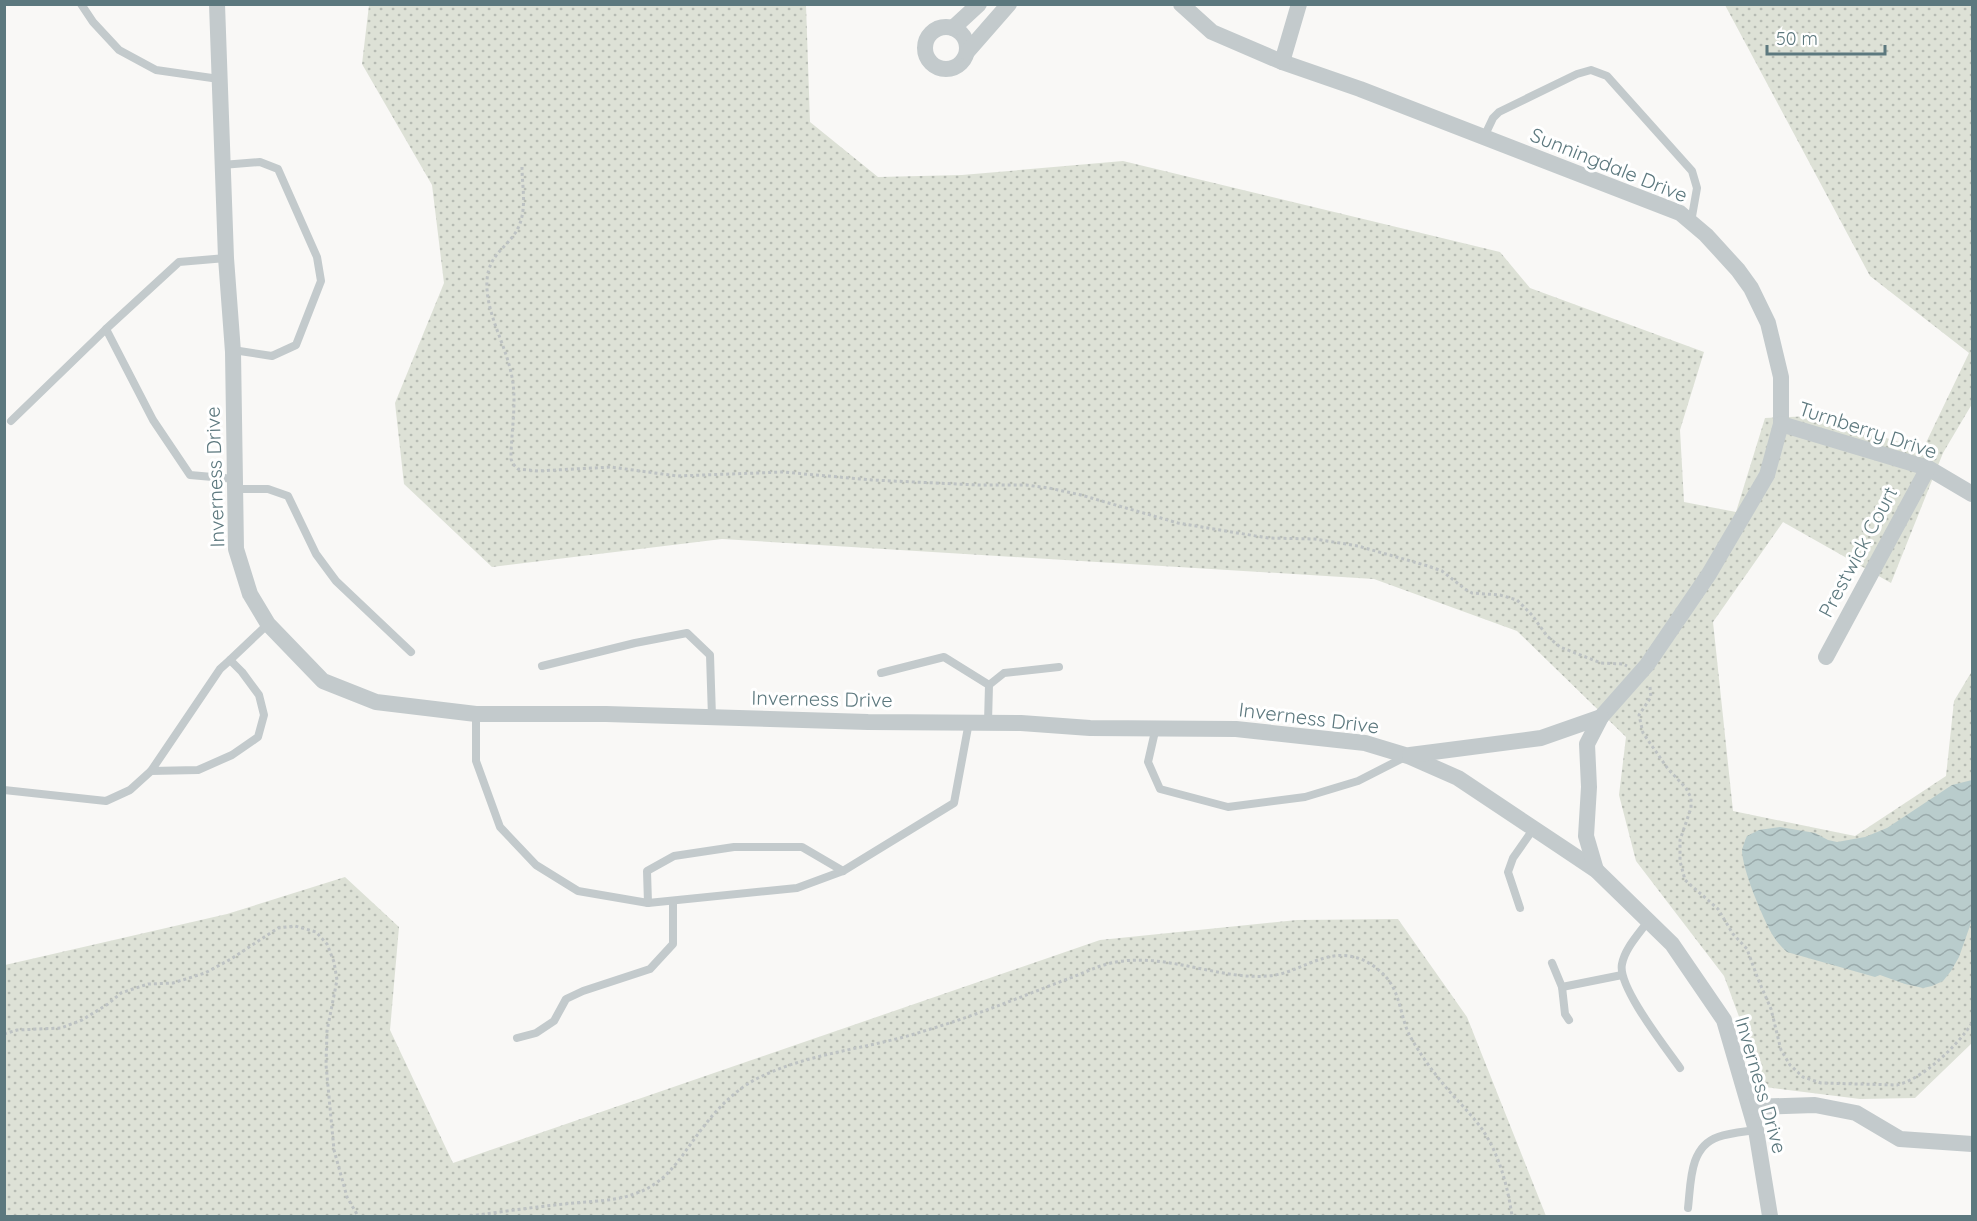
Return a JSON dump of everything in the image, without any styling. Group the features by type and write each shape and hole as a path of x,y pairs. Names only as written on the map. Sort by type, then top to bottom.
{"street":[{"name":"Inverness Drive","path":"217,4 226,258 233,350 236,549 250,594 268,624 323,681 376,702 476,714 606,714 988,722 1090,728 1236,729 1365,743 1408,756 1458,778 1596,870 1672,944 1724,1020 1756,1130 1770,1216"},
{"path":"953,28 979,4"},
{"path":"967,52 1005,10 987,4"},
{"name":"Sunningdale Drive","path":"1181,4 1212,32 1282,62 1359,89 1680,213 1723,252 1759,302 1773,339 1781,377 1781,424 1767,475 1709,574 1647,665 1601,717 1587,744 1589,787 1586,836 1596,870"},
{"path":"1282,62 1299,4"},
{"path":"943,27 953,28 961,33 967,42 967,52 964,60 957,67 948,70 938,69 926,56 925,46 928,37 934,30 943,27"},
{"name":"Turnberry Drive","path":"1781,424 1928,468 1972,494"},
{"name":"Prestwick Court","path":"1826,657 1928,468"},
{"name":"Sunningdale Drive","path":"1408,756 1541,738 1601,717"},
{"path":"1750,1107 1815,1105 1856,1113 1900,1139 1972,1144"}],"lane":[{"path":"81,4 93,22 119,50 156,70 219,79"},
{"path":"1484,137 1493,118 1499,112 1577,74 1597,71 1608,76 1692,171 1697,188 1690,222"},
{"path":"222,165 260,162 278,169 317,257 321,281 296,345 272,356 233,350"},
{"path":"11,421 179,262 226,258"},
{"path":"106,329 153,420 190,476 268,489 288,496 316,554 336,581 411,652"},
{"path":"4,790 106,801 130,790 151,771 220,669 268,624"},
{"path":"542,666 687,633 710,655 712,717"},
{"path":"881,673 944,657 989,685"},
{"path":"151,771 198,770 232,755 258,737 264,716 259,695 230,660"},
{"path":"988,722 989,685 1004,673 1059,667"},
{"path":"476,714 476,761 500,827 536,865 578,891 648,903 797,888 843,871 954,803 969,722"},
{"path":"1156,728 1148,762 1160,789 1228,807 1305,797 1358,781 1408,756"},
{"path":"1520,908 1508,872 1513,858 1534,828"},
{"path":"648,903 647,871 674,856 734,846 802,847 843,871"},
{"path":"517,1038 536,1033 554,1021 566,999 583,991 650,969 673,944 673,901"},
{"path":"1648,921 1626,952 1621,966 1622,975 1632,997 1680,1068"},
{"path":"1552,963 1562,987 1565,1014 1569,1020"},
{"path":"1562,987 1622,975"},
{"path":"1688,1208 1693,1163 1698,1153 1707,1143 1717,1137 1756,1130"}],"path":[{"path":"522,167 523,215 518,230 493,257 487,276 486,290 513,379 511,459 518,469 558,471 611,467 677,476 801,472 872,480 1026,485 1082,495 1178,523 1268,538 1315,539 1358,546 1442,571 1472,593 1517,600 1560,648 1601,663 1623,664 1650,686 1649,700 1640,710 1641,729 1668,769 1686,788 1691,798 1680,840 1680,861 1685,880 1718,909 1733,934 1747,949 1772,1009 1781,1050 1790,1065 1803,1077 1821,1083 1897,1085 1909,1081 1932,1064 1955,1044 1972,1023"},
{"path":"4,1034 17,1030 62,1028 82,1020 121,993 148,984 173,983 204,974 278,928 295,926 316,932 327,944 334,962 337,980 327,1031 326,1065 334,1150 347,1197 358,1216"},
{"path":"470,1216 636,1194 659,1181 677,1165 714,1114 731,1096 757,1079 802,1061 921,1032 982,1012 1114,962 1154,960 1239,975 1270,976 1285,973 1316,960 1342,956 1355,957 1386,976 1396,992 1410,1036 1447,1089 1484,1132 1504,1178 1512,1216"}],"shaded area":[{"path":"369,5 806,5 810,122 878,177 962,175 1123,161 1500,252 1530,288 1704,352 1680,430 1684,502 1736,512 1765,418 1812,416 1923,449 1969,353 1870,276 1725,5 1972,5 1972,404 1943,453 1891,583 1783,522 1713,622 1733,811 1855,836 1946,776 1954,701 1972,671 1972,1043 1915,1098 1860,1099 1765,1087 1724,976 1636,861 1619,795 1626,737 1517,631 1374,579 722,539 492,567 404,484 395,403 444,283 432,185 362,64"},
{"path":"345,877 399,927 390,1030 453,1163 1100,940 1297,920 1398,919 1467,1017 1546,1216 5,1216 5,965 227,914"}],"water":[{"path":"1972,780 1972,920 1959,957 1943,981 1923,988 1905,984 1880,975 1875,977 1787,952 1779,944 1763,916 1745,869 1742,850 1747,836 1759,830 1780,827 1815,833 1837,842 1865,837 1887,828 1952,785"}]}
